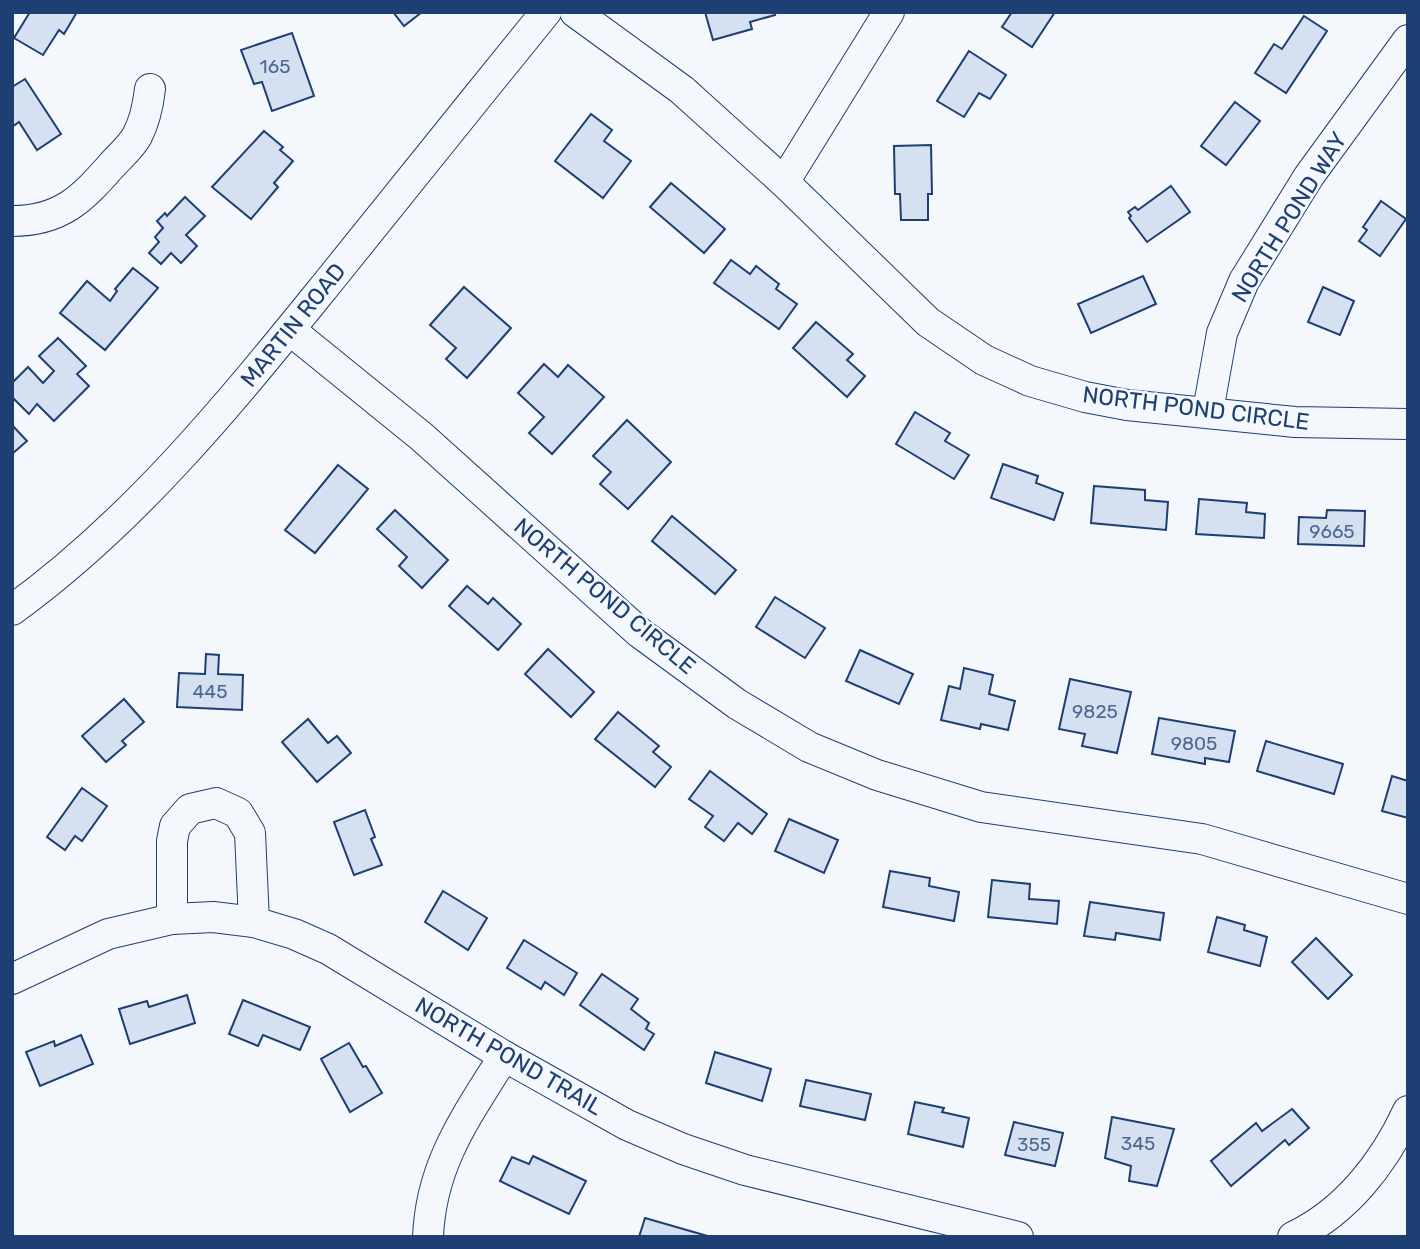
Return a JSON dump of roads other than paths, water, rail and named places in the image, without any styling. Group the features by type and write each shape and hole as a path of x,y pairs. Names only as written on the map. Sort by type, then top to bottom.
{"street":[{"name":"MARTIN ROAD","path":"12,610 93,544 159,480 219,415 546,12"},
{"name":"NORTH POND CIRCLE","path":"575,12 682,90 784,182 928,322 984,360 1030,381 1085,397 1127,405 1208,411 1296,422 1408,424"},
{"path":"784,182 889,12"},
{"name":"NORTH POND WAY","path":"1208,411 1222,333 1244,281 1309,176 1408,40"},
{"path":"12,221 41,218 64,209 85,196 135,139 146,114 150,89"},
{"name":"NORTH POND CIRCLE","path":"290,330 422,437 640,633 737,705 809,747 877,775 981,807 1202,839 1408,899"},
{"path":"172,919 172,841 175,826 190,809 216,803 238,813 250,833 254,922"},
{"name":"NORTH POND TRAIL","path":"12,979 108,934 172,919 213,917 254,922 294,934 328,949 627,1125 683,1149 745,1170 1018,1237"},
{"path":"428,1237 437,1181 450,1144 504,1055"},
{"path":"1293,1237 1306,1231 1343,1203 1377,1167 1408,1111"}]}
